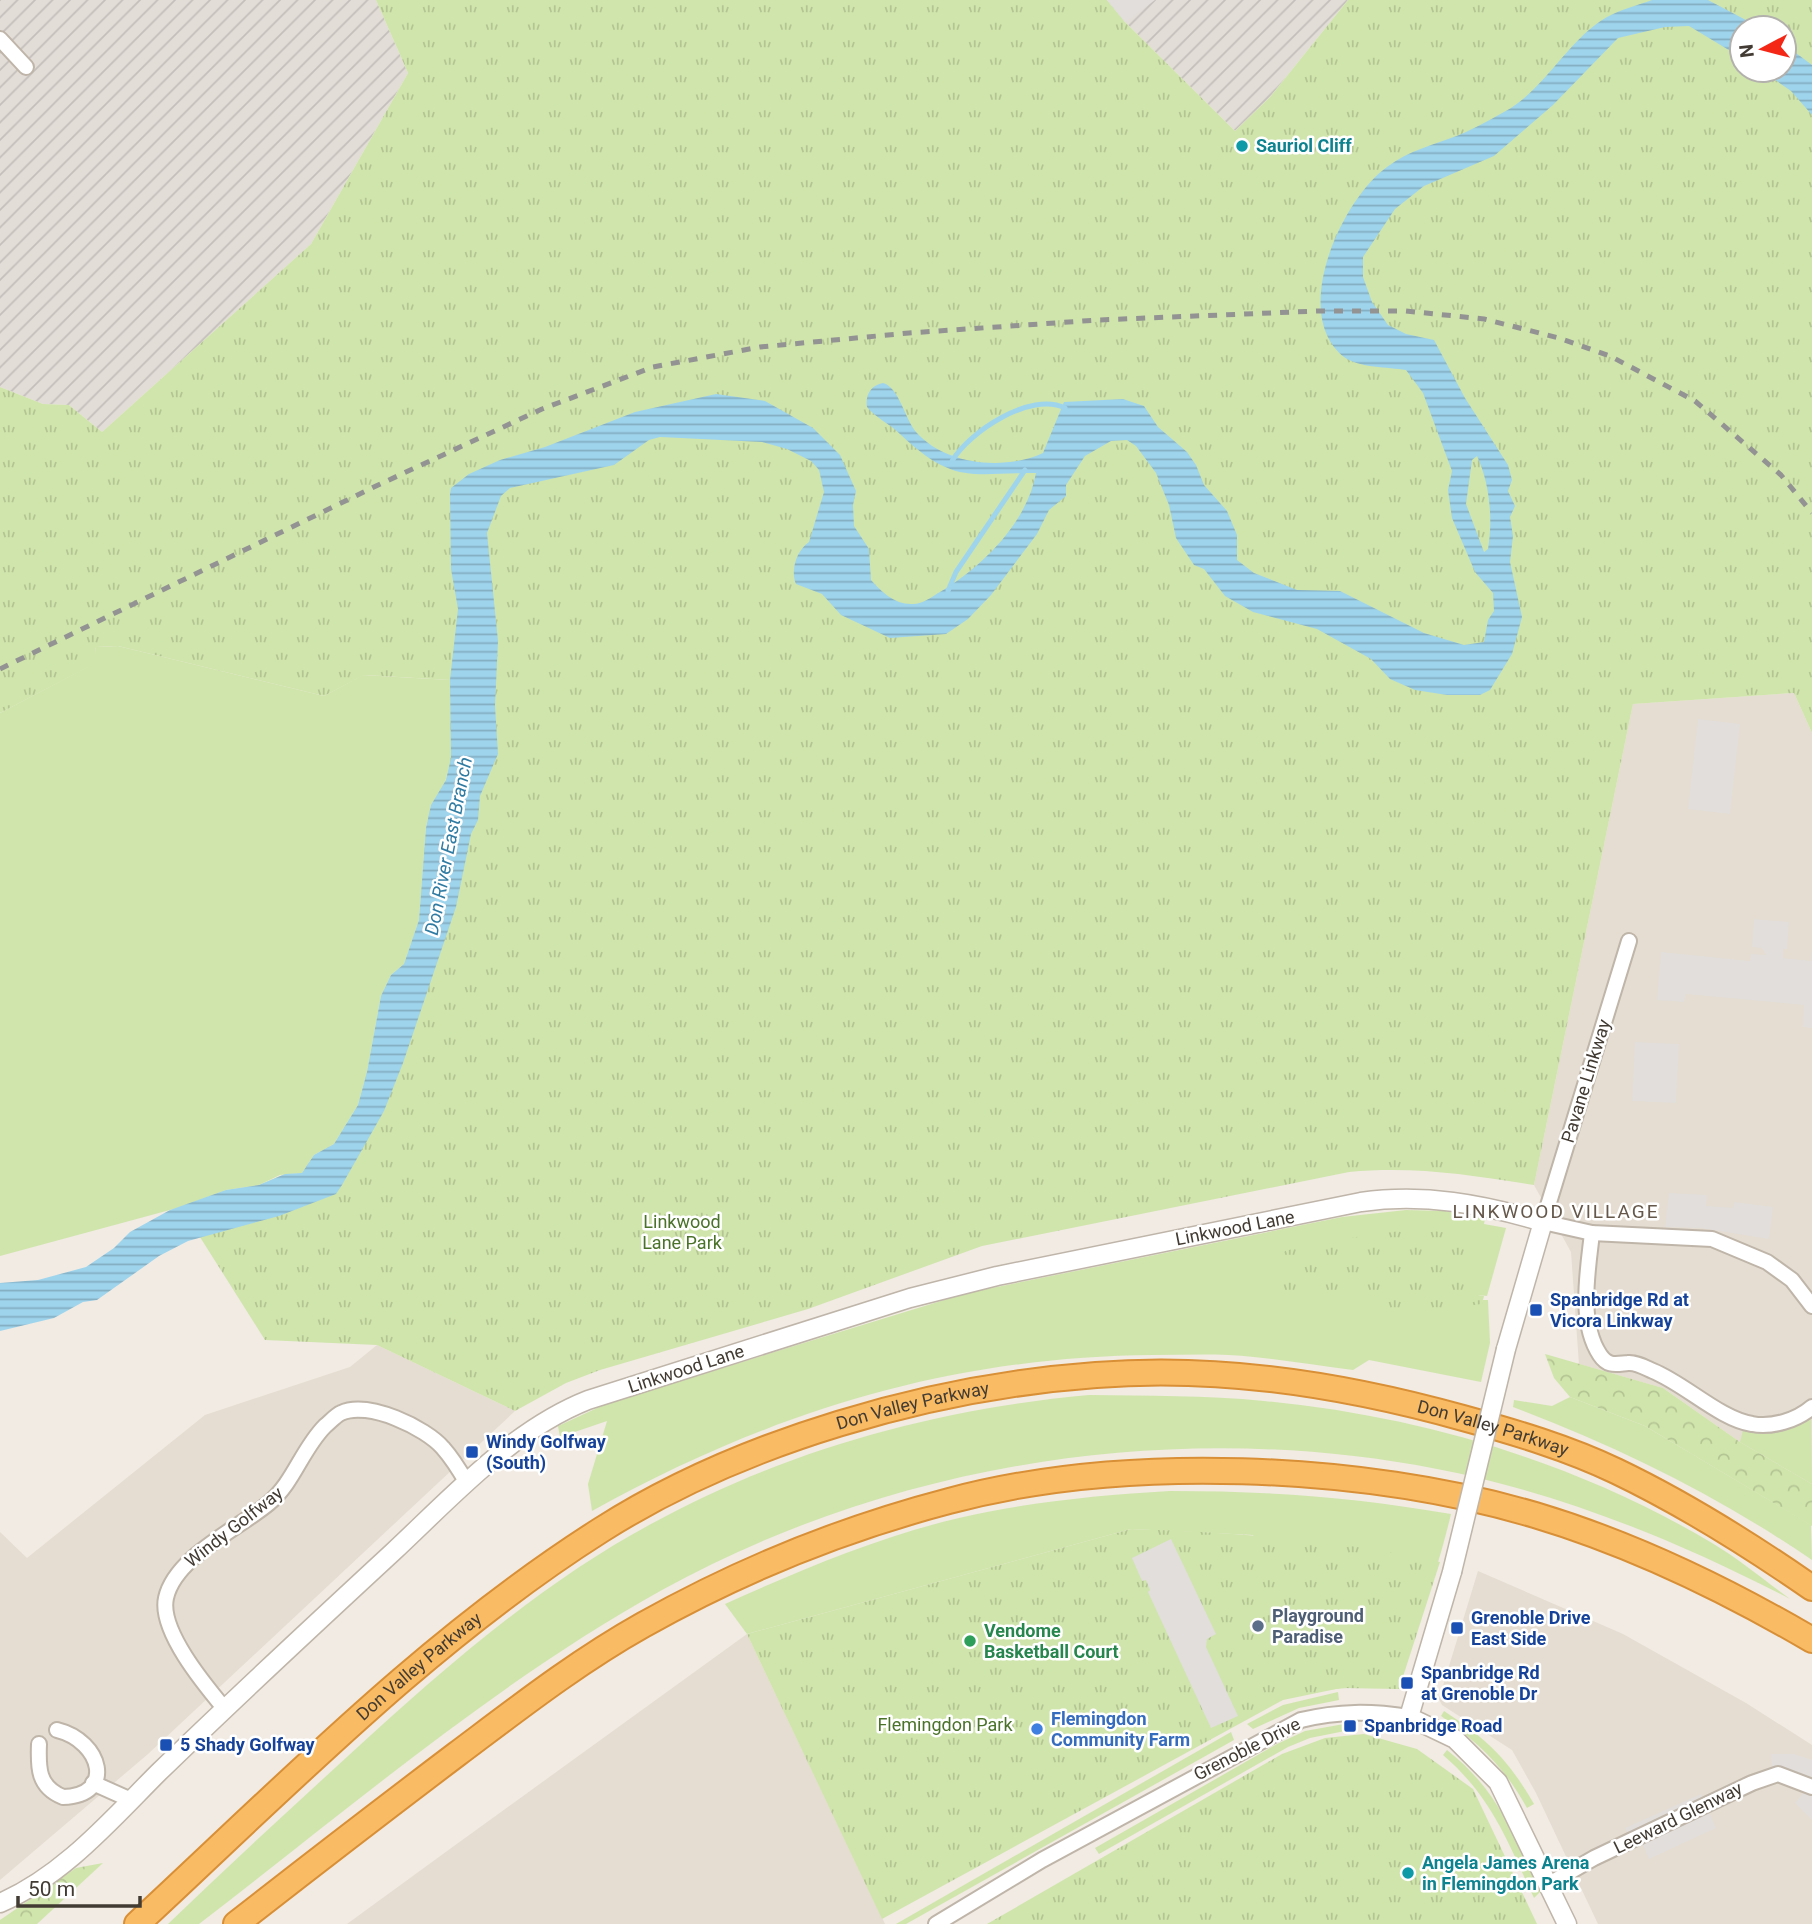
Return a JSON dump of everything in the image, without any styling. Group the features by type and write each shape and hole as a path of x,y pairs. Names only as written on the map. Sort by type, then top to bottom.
{"highway":[{"name":"Don Valley Parkway","path":"138,1924 394,1686 507,1594 603,1528 678,1486 787,1440 886,1411 994,1388 1097,1374 1196,1374 1285,1380 1403,1401 1516,1433 1614,1469 1706,1519 1812,1588"},
{"path":"236,1924 540,1691 640,1627 737,1576 831,1537 965,1497 1052,1482 1179,1472 1258,1472 1371,1481 1449,1493 1537,1516 1649,1556 1764,1612 1812,1640"}],"street":[{"path":"0,39 26,67"},
{"name":"Pavane Linkway","path":"1543,1222 1629,941"},
{"name":"Linkwood Lane","path":"0,1903 43,1879 131,1800 224,1708 467,1483 527,1433 580,1404 910,1298 997,1276 1383,1199 1423,1198 1478,1205 1543,1222"},
{"path":"1409,1717 1452,1573 1506,1349 1543,1222 1592,1233 1712,1238 1767,1262 1792,1280 1812,1306"},
{"path":"1592,1233 1587,1308 1594,1343 1606,1362 1615,1366 1637,1364 1668,1377 1737,1420 1750,1424 1776,1423 1812,1407"},
{"name":"Windy Golfway","path":"224,1708 191,1664 171,1630 165,1617 166,1598 177,1572 207,1546 242,1525 285,1490 301,1459 323,1428 342,1412 374,1411 402,1420 442,1446 467,1483"},
{"name":"Grenoble Drive","path":"936,1924 1042,1860 1301,1720 1335,1712 1368,1711 1409,1717 1455,1739 1498,1782 1567,1924"},
{"path":"39,1744 39,1773 52,1793 75,1797 93,1783 98,1770 95,1756 74,1734 57,1730"},
{"name":"Leeward Glenway","path":"1549,1884 1594,1858 1752,1783 1778,1774 1812,1787"},
{"path":"93,1783 131,1800"}],"shaded area":[{"path":"0,0 376,0 408,73 311,244 102,432 69,405 43,404 0,387"},
{"path":"1107,0 1348,0 1270,97 1235,131 1125,22"},
{"path":"1107,0 1155,0 1125,22"},
{"path":"1794,693 1812,733 1812,1484 1740,1442 1663,1388 1579,1364 1571,1252 1534,1185 1633,704"},
{"path":"1698,719 1740,724 1730,814 1688,809"},
{"path":"1754,919 1789,922 1787,949 1783,949 1783,958 1811,961 1812,949 1812,1028 1803,1027 1804,1005 1686,994 1684,1002 1657,1000 1661,952 1750,961 1751,954 1766,955 1762,948 1752,947"},
{"path":"1635,1042 1679,1044 1676,1103 1632,1101"},
{"path":"1669,1193 1707,1195 1706,1206 1733,1208 1734,1202 1773,1207 1769,1239 1701,1228 1665,1227"},
{"path":"377,1345 515,1411 148,1754 0,1880 0,1532 27,1558 205,1415 350,1367"},
{"path":"1171,1539 1216,1634 1207,1639 1206,1647 1238,1716 1211,1728 1148,1592 1150,1590 1146,1580 1142,1581 1132,1558"},
{"path":"1478,1571 1623,1634 1746,1703 1812,1745 1812,1924 1598,1924 1536,1793 1512,1750 1442,1705 1439,1699"},
{"path":"747,1634 885,1924 347,1924 454,1846"},
{"path":"1771,1754 1794,1754 1812,1760 1812,1820 1795,1803 1804,1792 1773,1779"},
{"path":"1701,1794 1716,1828 1649,1859 1642,1843 1633,1846 1625,1828"}],"green space":[{"name":"Linkwood Lane Park","path":"376,0 1107,0 1125,22 1235,131 1270,97 1348,0 1812,0 1812,733 1794,693 1633,704 1534,1185 1419,1171 1349,1172 982,1246 808,1309 600,1370 566,1383 515,1411 377,1345 265,1340 181,1207 226,1190 259,1185 285,1174 302,1173 314,1155 334,1144 358,1105 381,996 391,975 404,964 419,920 426,828 431,805 444,786 450,764 450,680 364,675 324,696 118,646 96,647 94,664 0,713 0,387 43,404 69,405 102,432 311,244 408,73"},
{"path":"118,646 324,696 363,675 450,680 450,764 444,786 431,805 426,828 419,920 404,964 391,975 381,996 358,1105 334,1144 314,1155 302,1173 280,1175 259,1185 226,1190 181,1207 0,1256 0,713 93,664 96,647"},
{"path":"1406,1210 1445,1211 1485,1219 1484,1224 1506,1228 1487,1296 1478,1295 1481,1304 1483,1300 1488,1300 1490,1343 1481,1382 1369,1360 1353,1370 1229,1355 1077,1358 1004,1366 933,1379 794,1419 726,1445 592,1511 588,1484 607,1421 560,1437 558,1426 608,1403 967,1293 1342,1217"},
{"path":"1400,1231 1453,1234 1469,1244 1471,1279 1478,1295 1484,1296 1482,1304 1457,1307 1448,1326 1353,1299 1279,1300 1279,1261 1285,1251 1323,1241 1323,1236 1332,1234 1334,1240"},
{"path":"1545,1354 1663,1388 1740,1442 1812,1484 1812,1526 1645,1426 1570,1397 1554,1378"},
{"path":"1089,1395 1220,1398 1323,1408 1439,1431 1496,1447 1552,1466 1660,1514 1722,1549 1790,1599 1705,1558 1618,1521 1529,1491 1437,1469 1338,1454 1238,1448 1138,1451 1039,1462 940,1482 844,1510 751,1546 662,1590 601,1626 482,1706 424,1748 199,1924 168,1924 348,1756 455,1661 530,1602 609,1548 702,1498 809,1454 919,1422"},
{"path":"1570,1397 1645,1426 1811,1525 1812,1560 1741,1515 1667,1474 1553,1422 1513,1407 1514,1400 1552,1406"},
{"path":"1811,1417 1812,1484 1740,1442 1743,1430 1780,1431"},
{"path":"1170,1491 1311,1496 1451,1514 1399,1689 1370,1686 1324,1690 1253,1535 1131,1529 747,1634 725,1604 869,1545 959,1518 1064,1500"},
{"name":"Flemingdon Park","path":"1131,1529 1286,1538 1440,1562 1399,1689 1341,1688 1283,1700 882,1919 747,1634"},
{"path":"1338,1692 1339,1700 1299,1708 1253,1729 1247,1724 1283,1705"},
{"path":"1444,1711 1473,1731 1495,1751 1515,1774 1534,1804 1527,1808 1490,1757 1441,1716"},
{"path":"1344,1724 1345,1731 1310,1738 1288,1747 1099,1854 1095,1848 1277,1744 1305,1731"},
{"path":"1231,1732 1234,1740 906,1924 896,1924"},
{"path":"1364,1734 1417,1749 1473,1789 1537,1924 987,1924 1282,1754 1325,1738"},
{"path":"1447,1750 1480,1781 1503,1815 1540,1892 1534,1898 1497,1821 1474,1787 1443,1755"},
{"path":"103,1863 37,1924 0,1924 0,1920 76,1868"}],"water":[{"name":"Don River East Branch","path":"1652,0 1708,0 1734,14 1728,14 1728,50 1689,26 1665,27 1618,38 1553,105 1494,156 1424,186 1395,209 1363,257 1363,277 1372,302 1388,325 1406,334 1434,340 1465,398 1508,465 1512,480 1508,491 1515,506 1510,517 1513,536 1510,562 1522,617 1512,654 1490,690 1480,695 1447,695 1415,690 1390,679 1371,659 1317,629 1253,612 1225,596 1204,569 1194,565 1176,538 1169,505 1156,473 1136,446 1127,440 1111,441 1085,456 1066,485 1066,496 1049,510 1037,534 991,595 968,619 946,634 890,638 841,615 822,594 796,584 796,561 809,542 824,492 819,470 811,461 787,449 762,442 660,437 649,440 614,465 510,488 501,496 487,533 498,641 495,706 498,754 480,796 478,820 471,834 456,907 403,1063 384,1111 342,1185 336,1194 279,1216 188,1241 159,1256 97,1300 83,1302 54,1318 0,1331 0,1283 38,1280 86,1267 114,1248 130,1232 170,1210 226,1190 259,1185 285,1174 302,1173 314,1155 334,1144 358,1105 381,996 391,975 404,964 419,920 426,828 431,805 446,780 451,758 450,680 458,609 451,569 450,494 451,488 469,474 500,460 545,447 635,412 716,394 765,401 813,428 840,455 856,491 853,505 854,526 869,549 871,580 894,600 915,604 956,582 1000,542 1023,509 1036,473 964,473 935,462 867,407 867,398 872,388 883,383 889,386 898,397 916,432 928,443 959,458 993,463 1028,459 1043,453 1064,402 1123,399 1144,406 1158,427 1187,452 1204,485 1227,511 1237,535 1237,560 1254,573 1297,590 1340,591 1424,633 1464,645 1484,642 1488,620 1494,611 1493,593 1475,572 1452,518 1448,490 1452,471 1423,393 1406,370 1365,365 1344,357 1328,338 1321,314 1322,286 1328,258 1339,230 1370,183 1387,167 1404,156 1465,132 1511,108 1536,87 1581,37 1612,14","holes":["1477,456 1488,490 1490,526 1488,549 1484,552 1466,504 1472,460"]},
{"path":"1798,54 1812,65 1812,115 1791,91 1781,84 1798,84"}],"waterway":[{"path":"952,461 972,438 1002,417 1035,405 1051,404 1065,408"},
{"path":"948,591 956,572 1025,470"}],"railway":[{"path":"0,669 376,486 542,409 653,367 760,347 909,333 1098,320 1318,311 1406,311 1484,319 1559,338 1610,356 1695,401 1781,475 1812,513"}],"place":[{"name":"Sauriol Cliff","path":"1242,146"},
{"name":"Spanbridge Rd at Vicora Linkway","path":"1536,1310"},
{"name":"Windy Golfway (South)","path":"472,1452"},
{"name":"Playground Paradise","path":"1258,1626"},
{"name":"Grenoble Drive East Side","path":"1457,1628"},
{"name":"Vendome Basketball Court","path":"970,1641"},
{"name":"Spanbridge Rd at Grenoble Dr","path":"1407,1683"},
{"name":"Spanbridge Road","path":"1350,1726"},
{"name":"Flemingdon Community Farm","path":"1037,1729"},
{"name":"5 Shady Golfway","path":"166,1745"},
{"name":"Angela James Arena in Flemingdon Park","path":"1408,1873"}],"district":[{"name":"LINKWOOD VILLAGE","path":"1556,1211"}]}
